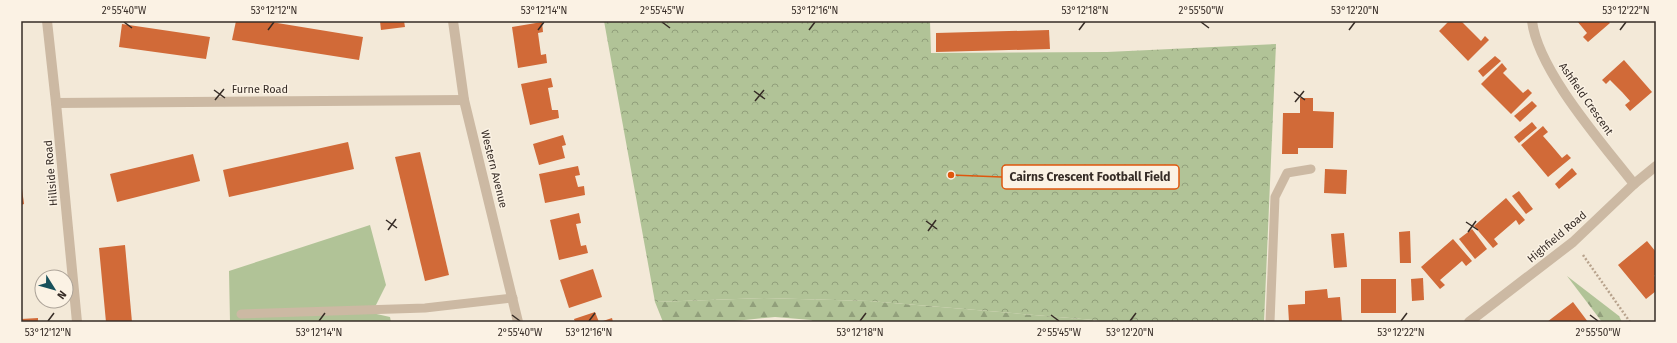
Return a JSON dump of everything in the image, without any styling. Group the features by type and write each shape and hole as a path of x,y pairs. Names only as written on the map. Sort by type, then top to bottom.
{"street":[{"name":"Hillside Road","path":"47,21 77,322"},
{"name":"Western Avenue","path":"452,21 464,100 518,322"},
{"name":"Ashfield Crescent","path":"1532,21 1546,64 1574,107 1634,184"},
{"name":"Furne Road","path":"56,103 464,100"},
{"name":"Highfield Road","path":"1469,322 1573,242 1634,184 1656,166"}],"lane":[{"path":"1270,322 1274,197 1287,173 1311,169"},
{"path":"241,314 425,308 513,298"}],"path":[{"path":"1573,242 1630,322"}],"green space":[{"path":"604,21 930,21 931,53 1107,52 1276,44 1264,322 1107,322 869,301 764,298 655,302"},
{"path":"370,225 386,285 372,313 390,317 391,322 230,322 229,271"},
{"path":"1567,276 1619,316 1622,322 1602,322"},
{"path":"764,298 869,301 1094,320 1091,322 814,322 811,320 775,317 725,322 663,322 655,302"}],"building":[{"path":"236,21 265,21 363,37 359,60 232,40"},
{"path":"380,21 404,21 405,27 381,30"},
{"path":"1449,21 1461,21 1481,41 1485,36 1489,40 1468,61 1439,31"},
{"path":"1577,21 1608,21 1610,23 1588,42 1583,37 1587,33"},
{"path":"542,22 543,32 538,33 541,55 546,54 547,63 518,68 512,27"},
{"path":"122,24 210,37 206,59 119,47"},
{"path":"1049,30 1050,49 936,52 936,33"},
{"path":"1495,56 1501,61 1483,77 1478,71"},
{"path":"1624,60 1652,92 1630,111 1625,105 1630,101 1622,92 1610,80 1606,84 1602,80"},
{"path":"1502,63 1507,69 1503,73 1523,93 1528,89 1532,93 1511,114 1481,84"},
{"path":"551,78 553,87 548,88 552,110 558,110 559,118 530,125 521,84"},
{"path":"1300,98 1313,98 1313,111 1334,112 1333,148 1298,148 1298,154 1282,154 1283,113 1300,113"},
{"path":"1532,101 1537,106 1520,122 1514,116"},
{"path":"1532,122 1537,128 1519,143 1514,137"},
{"path":"1543,126 1548,132 1543,136 1562,158 1567,154 1571,158 1548,177 1521,145"},
{"path":"563,135 566,145 562,146 565,158 539,165 533,144"},
{"path":"348,142 354,169 229,197 223,170"},
{"path":"420,152 449,275 425,281 395,157"},
{"path":"193,154 200,181 117,202 110,174"},
{"path":"578,166 580,175 575,176 578,187 584,186 585,195 545,203 539,174"},
{"path":"1572,168 1577,174 1559,189 1555,184"},
{"path":"1325,169 1347,170 1346,194 1324,193"},
{"path":"21,181 24,204 21,205"},
{"path":"1519,191 1533,209 1526,214 1512,196"},
{"path":"1506,198 1525,220 1519,225 1516,220 1494,239 1498,244 1493,248 1474,226"},
{"path":"579,213 581,223 576,224 581,246 586,245 588,253 559,260 550,220"},
{"path":"1472,229 1487,249 1475,259 1459,239"},
{"path":"1410,231 1411,263 1400,263 1399,232"},
{"path":"1344,233 1347,267 1334,268 1331,234"},
{"path":"1453,239 1472,261 1466,266 1462,261 1440,280 1445,285 1440,289 1421,267"},
{"path":"1647,241 1656,252 1656,274 1654,276 1656,277 1656,291 1646,299 1618,265"},
{"path":"125,245 132,322 106,322 99,248"},
{"path":"593,269 602,297 569,308 560,280"},
{"path":"1423,278 1424,300 1412,301 1411,279"},
{"path":"1361,279 1396,279 1396,313 1361,313"},
{"path":"1327,289 1328,298 1340,297 1342,322 1289,322 1288,305 1305,304 1305,291"},
{"path":"1573,302 1588,322 1547,322"},
{"path":"595,312 599,322 575,322 574,319"},
{"path":"38,318 38,322 21,322 21,319"},
{"path":"612,318 613,322 600,322"}],"place":[{"name":"Cairns Crescent Football Field","path":"951,175"}]}
